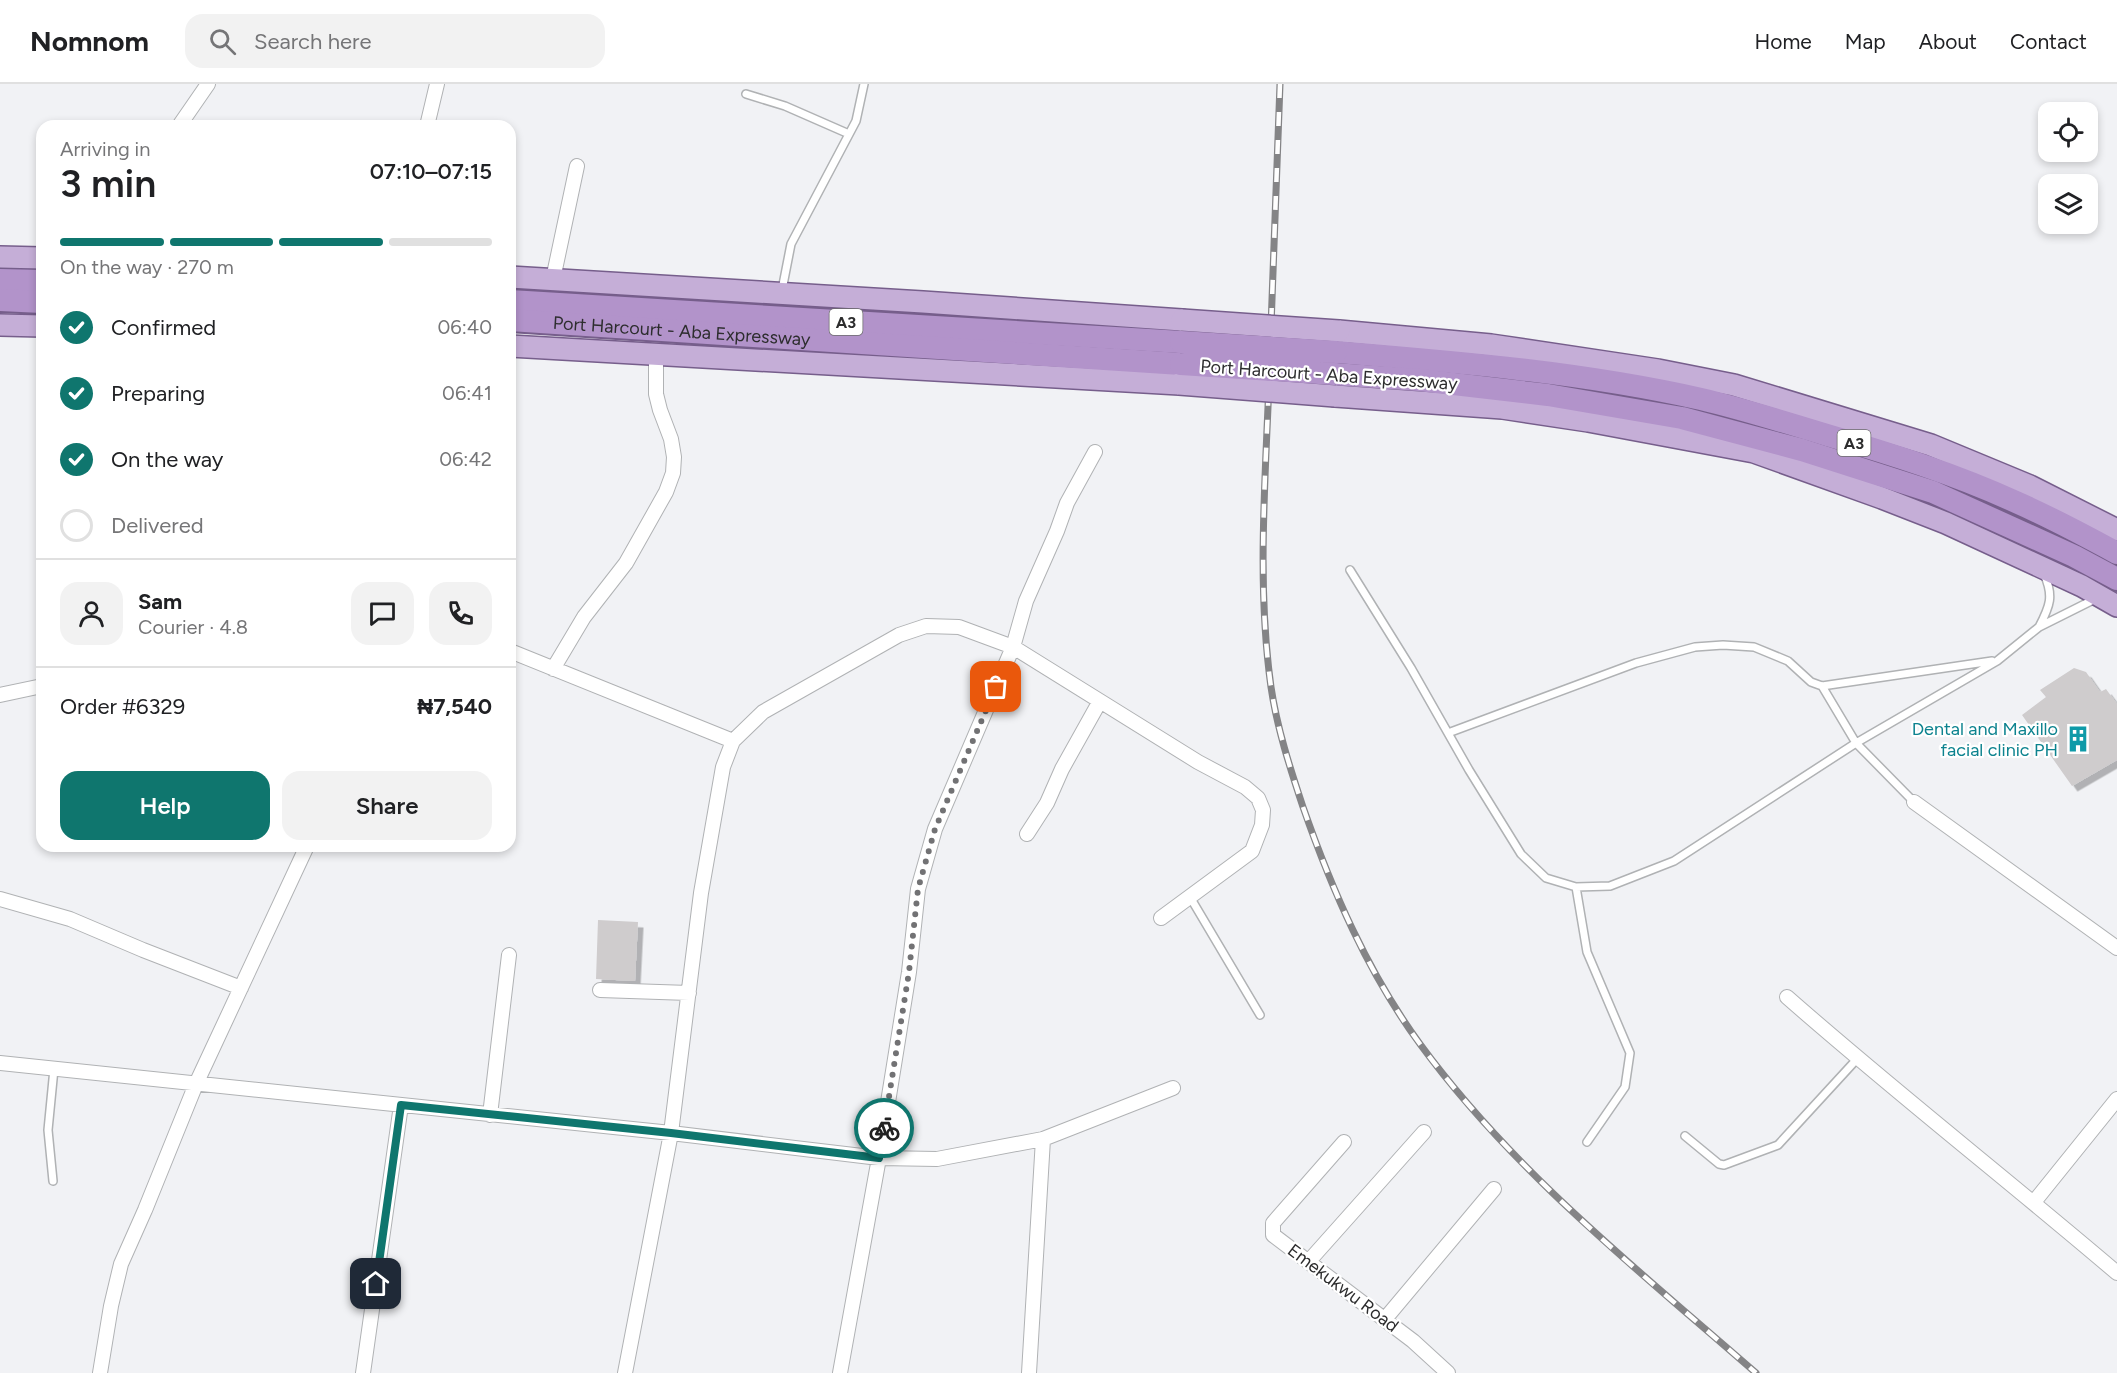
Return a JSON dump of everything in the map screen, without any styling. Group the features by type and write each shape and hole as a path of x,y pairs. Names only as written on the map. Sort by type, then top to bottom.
{"highway":[{"path":"0,280 36,281"},
{"path":"0,300 36,302"},
{"name":"Port Harcourt - Aba Expressway","path":"516,302 1182,331 1337,341 1461,362 1618,383 1700,399 1767,416 1916,462 2014,501 2117,553"},
{"name":"Port Harcourt - Aba Expressway","path":"516,320 1334,385 1419,380 1548,394 1682,418 1802,450 1933,492 2074,556 2117,579"}],"main road":[{"path":"0,257 36,258"},
{"path":"516,277 781,293 1182,331"},
{"path":"0,325 36,326"},
{"path":"1337,341 1502,346 1658,370 1734,385 1931,445 2030,486 2117,530"},
{"path":"516,346 656,356 1180,374"},
{"path":"1334,385 1588,421 1754,452 1946,523 2109,601"}],"street":[{"path":"183,120 208,84"},
{"path":"428,120 437,84"},
{"path":"553,279 577,166"},
{"path":"553,669 584,617 626,563 666,492 673,473 674,457 671,440 656,394 656,356"},
{"path":"840,1373 879,1158 909,972 918,889 935,829 1013,646 1026,601 1067,503 1095,452"},
{"path":"625,1373 671,1133 701,892 723,767 733,741 763,712 899,635 926,626 959,627 1013,646 1198,762 1245,787 1258,798 1263,810 1262,825 1252,851 1161,918"},
{"path":"516,654 733,741"},
{"path":"0,694 36,687"},
{"path":"1027,834 1047,803 1062,769 1100,701"},
{"path":"1914,802 2117,948"},
{"path":"100,1373 111,1306 121,1264 196,1083 304,852"},
{"path":"0,899 70,919 241,988"},
{"path":"490,1114 508,955"},
{"path":"600,990 689,993"},
{"path":"1787,997 1857,1059 2034,1202 2117,1273"},
{"path":"0,1064 671,1133 879,1158 937,1159 1043,1139 1173,1088"},
{"path":"2034,1202 2117,1099"},
{"path":"363,1373 401,1105"},
{"path":"1309,1261 1424,1132"},
{"path":"1029,1373 1043,1139"},
{"name":"Emekukwu Road","path":"1344,1142 1273,1223 1273,1235 1413,1341 1448,1373"},
{"path":"1385,1319 1494,1189"}],"lane":[{"path":"781,293 791,244 856,121 864,84"},
{"path":"746,94 785,106 849,135"},
{"path":"2039,627 2049,607 2050,594 2050,586 2041,567"},
{"path":"1350,570 1521,854 1546,878 1576,887 1610,886 1674,861 1856,743 1997,661 2039,627 2109,601"},
{"path":"1448,733 1636,663 1695,648 1723,645 1754,647 1788,661 1811,682 1822,686 1997,661"},
{"path":"1822,686 1856,743 1914,802"},
{"path":"1576,887 1587,952 1630,1053 1624,1087 1587,1142"},
{"path":"1190,897 1260,1015"},
{"path":"1685,1136 1719,1164 1724,1165 1774,1148 1857,1059"},
{"path":"53,1181 48,1130 54,1069"}],"building":[{"name":"Dental and Maxillo facial clinic PH","path":"2074,668 2086,672 2100,692 2106,689 2117,704 2117,760 2072,786 2022,715 2046,697 2040,690"},
{"path":"598,920 638,922 635,981 596,979"}],"railway":[{"path":"1280,84 1264,512 1264,617 1271,687 1277,718 1293,778 1314,838 1339,900 1384,989 1420,1044 1456,1090 1536,1177 1579,1218 1756,1373"}],"way so far":[{"path":"884,1128 909,972 918,889 935,829 996,687"}],"place":[{"name":"Dental and Maxillo facial clinic PH","path":"2078,739"}],"route":[{"path":"376,1284 401,1105 671,1133 879,1158 884,1128"}]}
